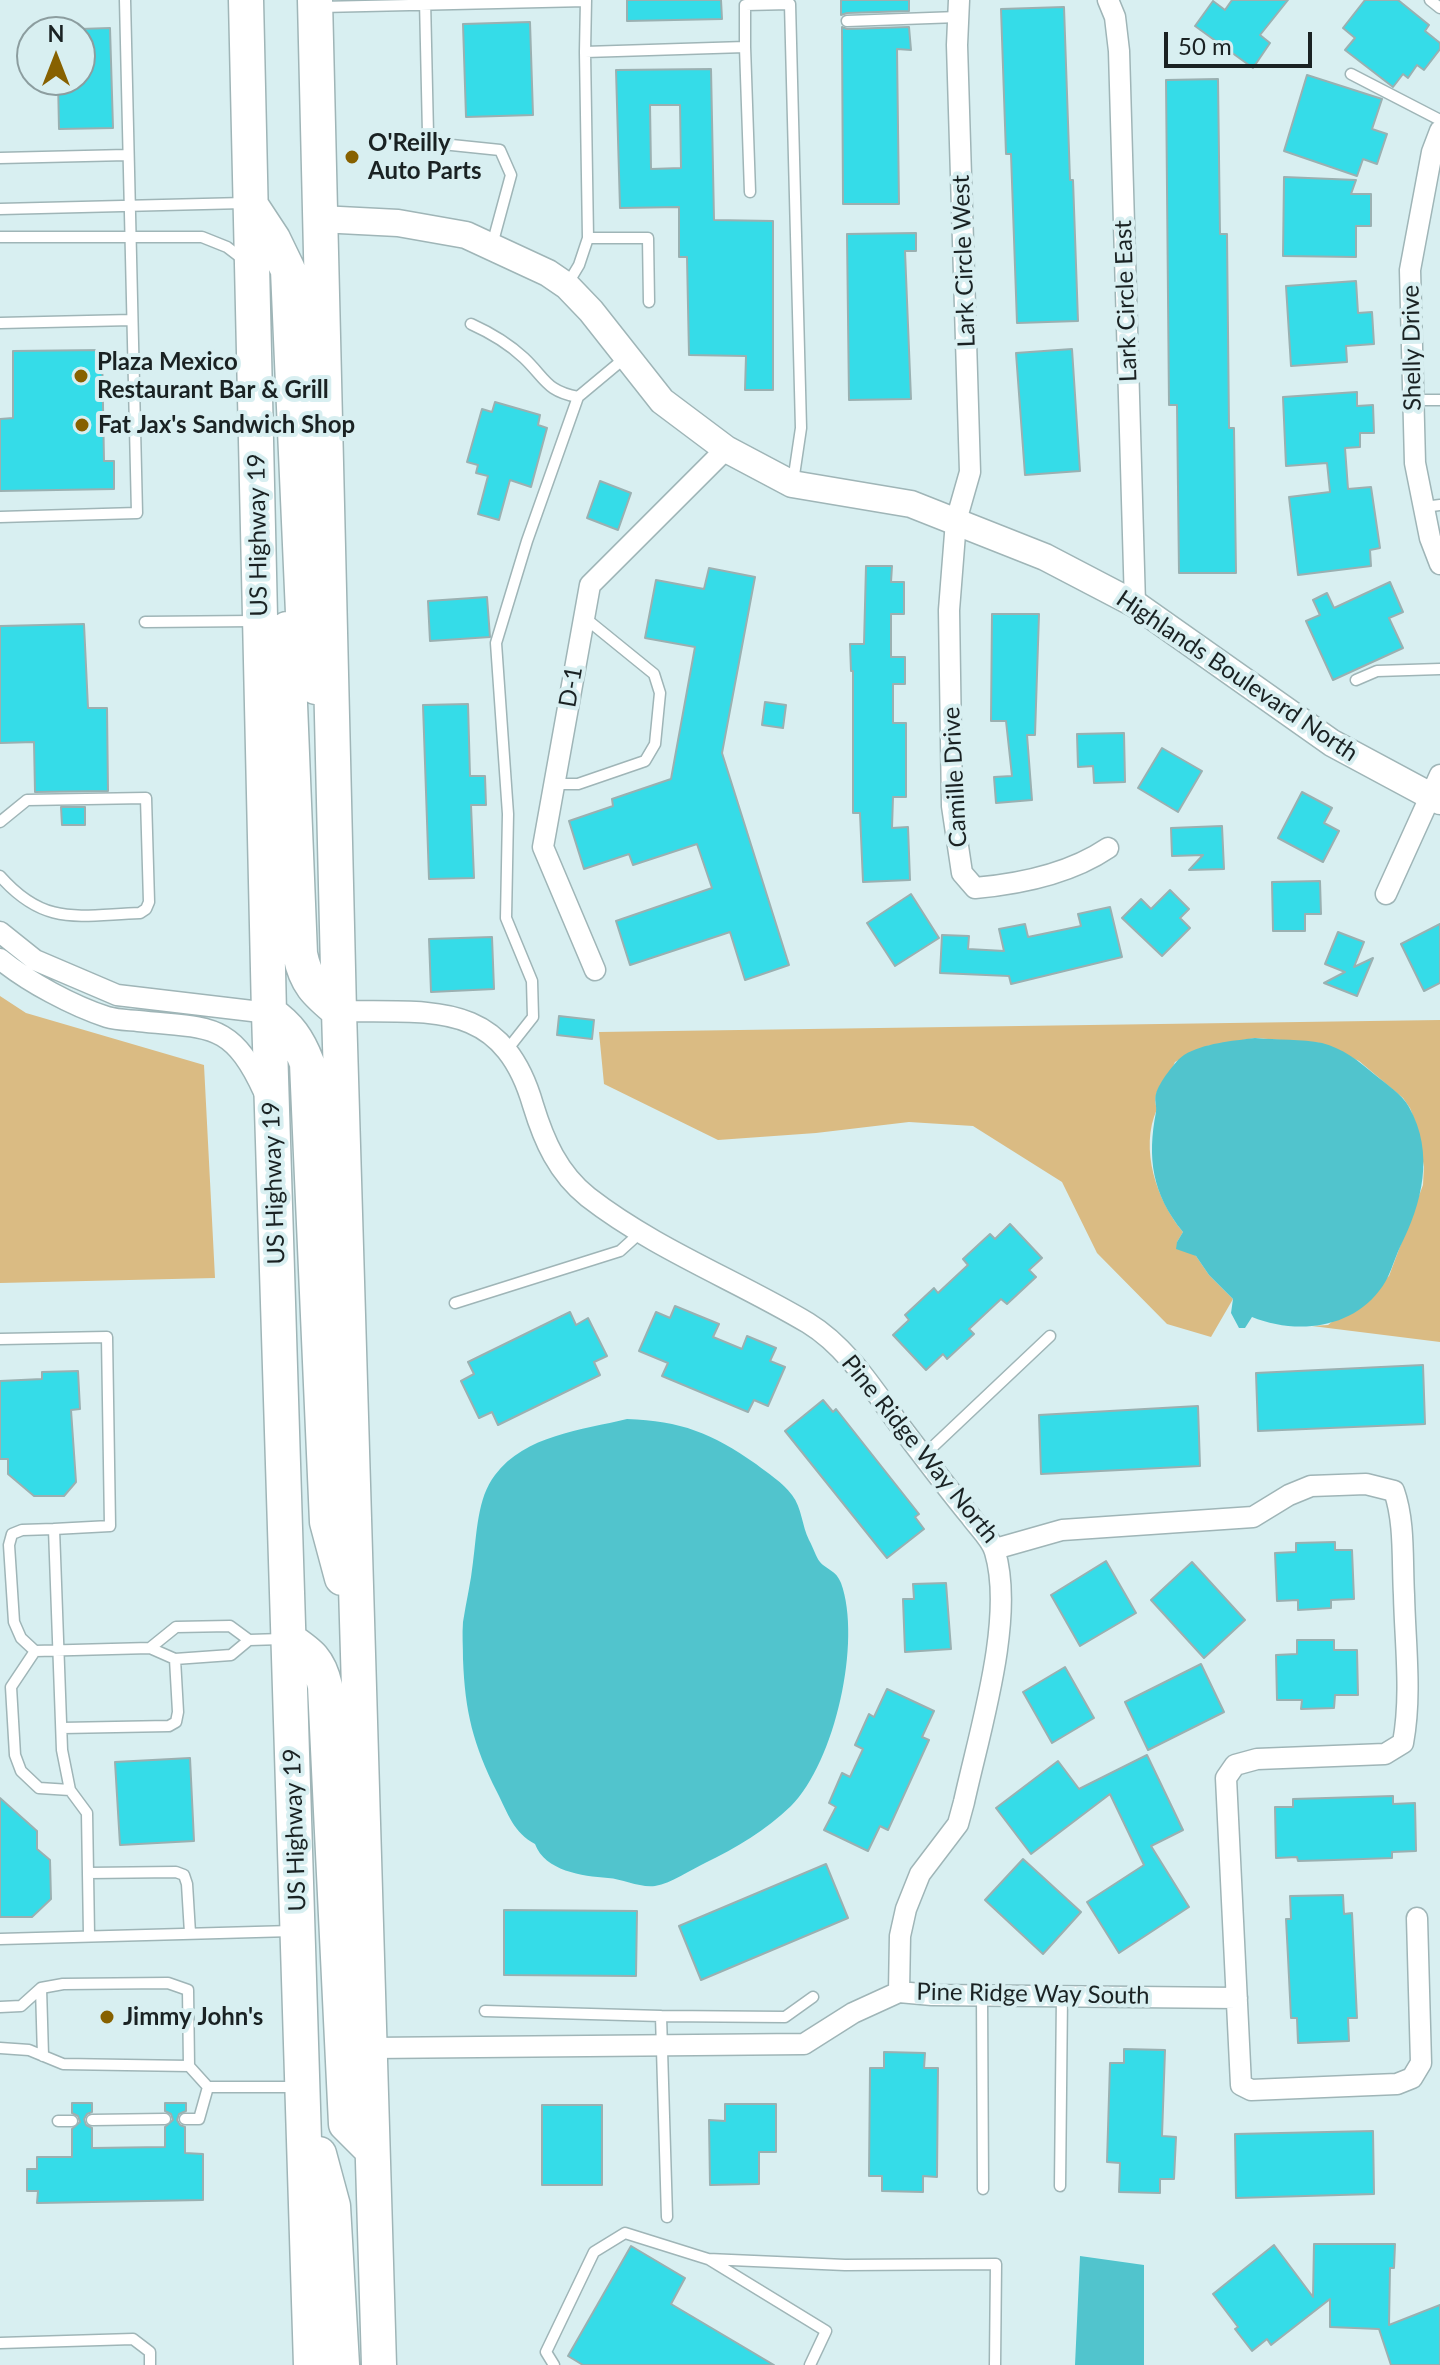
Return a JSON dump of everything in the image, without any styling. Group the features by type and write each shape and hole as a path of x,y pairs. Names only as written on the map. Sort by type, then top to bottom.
{"highway":[{"name":"US Highway 19","path":"246,0 269,1013 311,2365"},
{"path":"315,4 332,753 379,2365"},
{"path":"250,203 288,270 304,636 332,753"},
{"path":"257,485 287,593 300,954 304,974 316,993 339,1011"},
{"path":"269,1013 298,1039 307,1063 327,1522 357,1628"},
{"path":"288,1639 310,1654 321,1668 325,1686 346,2124 371,2149"},
{"path":"304,2095 333,2206 342,2365"}],"street":[{"name":"Lark Circle East","path":"1108,0 1115,17 1119,51 1135,604"},
{"name":"Lark Circle West","path":"956,521 970,472 958,9"},
{"name":"Shelly Drive","path":"1440,131 1432,152 1410,270 1415,463 1432,506 1430,538 1440,564"},
{"name":"Highlands Boulevard North","path":"320,219 398,223 466,235 548,273 567,286 591,311 662,401 726,449 792,484 911,504 1045,557 1135,604 1332,743 1437,791"},
{"name":"D-1","path":"595,970 543,847 590,585 726,449"},
{"name":"Camille Drive","path":"956,521 949,610 952,806 962,873 975,888 1006,885 1088,862 1108,848"},
{"path":"1386,894 1437,791"},
{"path":"0,932 35,960 117,995 269,1013"},
{"path":"0,959 26,980 108,1017 211,1030 230,1039 252,1065 265,1094 273,1128"},
{"name":"Pine Ridge Way North","path":"339,1011 443,1013 476,1024 515,1059 545,1141 561,1169 586,1195 641,1232 811,1325 844,1353 995,1549 1062,1530 1253,1517 1289,1495 1311,1486 1366,1484 1394,1491 1399,1505 1408,1697 1403,1743 1385,1754 1257,1759 1235,1765 1226,1778 1237,1998"},
{"path":"899,1992 900,1936 906,1909 920,1874 958,1824 964,1802 995,1656 1001,1593 995,1549"},
{"path":"1237,1998 1241,2085 1251,2090 1397,2084 1412,2078 1421,2063 1417,1918"},
{"name":"Pine Ridge Way South","path":"371,2048 804,2044 853,2013 899,1992 1237,1998"}],"lane":[{"path":"0,517 137,513 125,0"},
{"path":"315,4 586,0 588,238 579,265 567,286"},
{"path":"1430,0 1440,8"},
{"path":"425,2 428,134 442,144 500,150 511,175 492,247"},
{"path":"750,192 745,5 790,4 801,428 792,484"},
{"path":"847,21 958,9"},
{"path":"585,52 745,47"},
{"path":"1351,74 1440,120"},
{"path":"0,158 127,155"},
{"path":"0,209 250,203"},
{"path":"0,237 202,237 214,240 253,267"},
{"path":"588,238 648,238 649,302"},
{"path":"0,323 132,320"},
{"path":"471,324 499,337 557,393 578,397"},
{"path":"507,1050 533,1017 532,981 506,918 508,814 496,643 527,541 578,397 626,357"},
{"path":"1413,400 1440,400"},
{"path":"554,784 578,784 645,761 655,744 660,693 654,674 584,617"},
{"path":"145,622 260,621"},
{"path":"1356,680 1377,671 1440,669"},
{"path":"0,822 27,800 146,798 149,902 140,913 69,915 47,912 31,904 0,876"},
{"path":"455,1303 620,1251 641,1232"},
{"path":"923,1456 1050,1336"},
{"path":"0,1339 107,1337 110,1526 22,1530 12,1534 9,1545 14,1622 21,1638 35,1651 150,1648 175,1659 231,1655 249,1640"},
{"path":"54,1529 62,1750 70,1790 87,1813 89,1935"},
{"path":"150,1648 176,1627 230,1626 249,1640 288,1639"},
{"path":"35,1651 11,1687 15,1755 21,1771 39,1788 70,1790"},
{"path":"62,1728 169,1726 176,1722 175,1659"},
{"path":"88,1873 176,1872 184,1875 190,1933"},
{"path":"0,1939 298,1931"},
{"path":"0,2007 21,2006 41,1988 63,1984 168,1983 188,1990 189,2066 208,2087 304,2095"},
{"path":"41,1988 43,2056"},
{"path":"982,1995 983,2189"},
{"path":"1060,2186 1062,1995"},
{"path":"485,2011 785,2017 813,1997"},
{"path":"661,2016 667,2217"},
{"path":"0,2048 29,2050 63,2064 189,2066"},
{"path":"185,2119 199,2119 208,2087"},
{"path":"92,2120 165,2119"},
{"path":"58,2121 72,2121"},
{"path":"554,2365 546,2352 594,2252 625,2233 708,2259 826,2331 810,2365"},
{"path":"708,2259 845,2265 996,2264 995,2365"},
{"path":"0,2343 133,2339 150,2352 150,2365"}],"shaded area":[{"path":"0,996 26,1013 204,1065 215,1278 0,1283"},
{"path":"1440,1020 1440,1342 1312,1326 1328,1325 1389,1276 1423,1185 1424,1167 1416,1124 1403,1098 1359,1061 1320,1043 1255,1038 1207,1046 1175,1062 1156,1095 1150,1157 1165,1205 1183,1232 1177,1242 1196,1256 1209,1275 1233,1299 1211,1337 1167,1324 1097,1253 1062,1182 973,1126 909,1122 718,1140 604,1084 599,1032"}],"water":[{"path":"1255,1038 1314,1042 1343,1052 1398,1093 1417,1124 1422,1142 1422,1178 1408,1231 1379,1291 1367,1304 1337,1321 1303,1327 1285,1326 1252,1317 1245,1328 1239,1328 1231,1313 1233,1299 1209,1275 1196,1256 1176,1249 1183,1232 1158,1189 1152,1145 1155,1096 1164,1079 1181,1058 1192,1051 1218,1043"},
{"path":"627,1419 680,1426 710,1437 740,1453 780,1482 795,1500 819,1560 839,1579 847,1607 846,1667 840,1700 832,1731 807,1786 791,1806 750,1838 655,1886 587,1876 556,1866 517,1829 482,1758 468,1712 464,1678 463,1622 479,1517 489,1484 507,1462 538,1443 573,1431"},
{"path":"1080,2256 1144,2265 1144,2365 1075,2365"}],"building":[{"path":"627,0 721,0 722,19 627,21"},
{"path":"841,0 909,0 909,11 841,15"},
{"path":"1232,0 1288,0 1260,35 1270,43 1253,68 1195,26 1213,1 1225,10"},
{"path":"1365,0 1398,0 1429,25 1425,31 1440,43 1440,49 1424,70 1417,65 1408,78 1403,74 1393,87 1345,50 1355,38 1343,28"},
{"path":"1064,7 1078,321 1017,323 1011,154 1006,154 1001,9"},
{"path":"530,22 533,115 466,117 463,24"},
{"path":"842,27 909,27 911,50 897,49 899,204 843,204"},
{"path":"96,28 110,28 113,128 59,129 58,96 96,96"},
{"path":"711,69 714,220 773,221 773,390 745,390 746,356 689,355 687,257 679,257 679,207 620,208 616,70","holes":["650,105 680,105 681,168 651,169"]},
{"path":"1307,75 1382,99 1372,129 1387,134 1377,164 1363,159 1357,176 1284,151"},
{"path":"1218,79 1220,234 1227,234 1229,428 1234,428 1236,573 1179,573 1177,405 1169,405 1166,80"},
{"path":"1284,177 1356,180 1351,194 1371,194 1371,226 1356,226 1356,257 1283,256"},
{"path":"916,233 916,251 905,251 911,399 849,400 847,234"},
{"path":"1356,281 1358,313 1372,312 1374,344 1346,346 1347,362 1291,366 1286,286"},
{"path":"1072,349 1080,471 1025,475 1016,353"},
{"path":"102,350 104,461 114,461 114,489 0,491 0,419 13,418 13,351"},
{"path":"1357,392 1357,406 1373,405 1374,433 1360,433 1360,447 1345,448 1348,489 1371,487 1380,548 1370,550 1371,566 1298,575 1289,497 1330,492 1327,463 1286,466 1283,397"},
{"path":"495,402 540,415 538,425 547,428 531,487 510,480 499,520 478,514 488,476 476,473 478,465 467,462 482,409 492,412"},
{"path":"600,481 631,493 618,530 587,518"},
{"path":"866,566 892,566 891,582 904,582 904,614 891,614 891,657 905,657 905,684 893,684 893,723 906,723 906,797 893,797 892,828 908,827 910,880 863,882 860,813 853,813 853,671 850,644 864,644"},
{"path":"709,568 755,577 722,753 789,965 745,980 730,932 630,965 616,921 712,888 697,844 633,865 629,854 584,869 569,821 613,806 612,799 671,779 695,647 645,638 656,580 704,589"},
{"path":"1390,582 1403,612 1389,618 1403,648 1333,680 1306,621 1320,615 1313,600 1327,593 1334,608"},
{"path":"487,597 490,637 430,641 428,601"},
{"path":"992,614 1039,614 1035,735 1027,735 1032,800 996,803 994,777 1012,776 1006,721 991,721"},
{"path":"84,624 88,708 107,708 108,791 35,792 34,742 0,743 0,626"},
{"path":"765,702 786,705 783,728 762,725"},
{"path":"468,704 470,776 485,776 486,805 471,805 474,878 429,879 423,705"},
{"path":"1124,733 1125,782 1094,783 1093,766 1078,767 1077,734"},
{"path":"1162,748 1202,771 1178,812 1138,788"},
{"path":"1302,792 1332,808 1324,823 1339,831 1323,862 1278,838"},
{"path":"61,807 85,807 85,825 62,825"},
{"path":"1222,826 1224,869 1189,870 1203,855 1172,856 1171,828"},
{"path":"1320,881 1321,914 1305,914 1305,931 1273,931 1272,882"},
{"path":"1170,890 1189,909 1180,918 1190,928 1162,956 1122,918 1141,899 1151,909"},
{"path":"911,894 939,938 895,966 867,923"},
{"path":"1110,907 1122,957 1011,984 1009,976 940,973 942,935 969,936 968,949 1004,951 999,929 1025,924 1028,937 1081,926 1078,914"},
{"path":"1440,924 1440,983 1424,991 1401,944"},
{"path":"1338,932 1364,942 1354,967 1373,958 1357,996 1324,983 1345,972 1325,964"},
{"path":"492,937 494,989 431,992 429,939"},
{"path":"559,1016 594,1020 592,1039 557,1035"},
{"path":"1010,1224 1042,1258 1029,1270 1036,1277 1007,1304 1001,1299 969,1329 974,1334 947,1359 943,1354 926,1370 893,1335 909,1320 905,1315 934,1288 938,1293 968,1265 963,1259 990,1234 995,1239"},
{"path":"675,1306 719,1324 713,1337 742,1349 747,1336 776,1348 770,1361 785,1367 768,1406 754,1400 748,1412 662,1376 668,1363 639,1351 656,1312 670,1318"},
{"path":"570,1312 576,1325 588,1318 607,1356 594,1362 600,1375 498,1425 492,1412 479,1418 461,1381 474,1374 468,1362"},
{"path":"1423,1365 1425,1424 1258,1431 1256,1373"},
{"path":"78,1371 80,1409 71,1410 76,1482 64,1496 34,1496 8,1474 8,1459 0,1459 0,1381 42,1379 42,1372"},
{"path":"823,1400 833,1412 836,1409 919,1514 915,1517 924,1529 887,1558 785,1431"},
{"path":"1198,1406 1200,1466 1041,1474 1039,1415"},
{"path":"1335,1542 1335,1550 1352,1550 1354,1599 1331,1600 1331,1608 1298,1610 1298,1600 1277,1601 1275,1553 1296,1552 1296,1543"},
{"path":"1106,1561 1136,1613 1080,1646 1051,1595"},
{"path":"1192,1562 1245,1620 1204,1658 1151,1600"},
{"path":"946,1583 951,1649 905,1652 903,1599 914,1599 913,1584"},
{"path":"1297,1640 1334,1640 1334,1650 1357,1650 1358,1695 1335,1695 1334,1708 1301,1709 1302,1700 1277,1700 1276,1655 1297,1654"},
{"path":"1201,1664 1224,1712 1148,1750 1125,1702"},
{"path":"1065,1667 1094,1718 1052,1743 1023,1692"},
{"path":"887,1689 934,1711 922,1737 929,1740 888,1830 880,1826 868,1851 824,1830 836,1807 829,1803 842,1773 850,1777 863,1749 855,1745 869,1714 874,1717"},
{"path":"1147,1755 1183,1830 1151,1846 1189,1907 1119,1953 1087,1902 1144,1865 1110,1794 1031,1854 996,1808 1058,1761 1079,1789"},
{"path":"190,1758 194,1841 120,1845 115,1762"},
{"path":"1393,1796 1393,1804 1415,1803 1416,1851 1392,1852 1392,1858 1298,1861 1297,1857 1276,1858 1275,1807 1293,1807 1293,1799"},
{"path":"0,1798 37,1831 37,1849 50,1860 51,1899 32,1917 0,1917"},
{"path":"1023,1859 1081,1912 1043,1954 985,1900"},
{"path":"826,1864 848,1918 701,1980 679,1926"},
{"path":"1343,1895 1344,1914 1352,1913 1357,2018 1348,2018 1349,2041 1298,2043 1297,2018 1291,2018 1286,1919 1291,1919 1290,1896"},
{"path":"504,1910 637,1911 636,1976 504,1975"},
{"path":"1124,2049 1165,2050 1162,2136 1176,2137 1174,2179 1160,2179 1160,2193 1119,2192 1120,2163 1107,2162 1110,2063 1124,2063"},
{"path":"884,2052 925,2053 924,2068 938,2068 937,2177 923,2176 923,2192 882,2191 882,2176 869,2176 870,2068 884,2068"},
{"path":"72,2103 92,2103 92,2112 84,2119 86,2125 92,2128 92,2148 165,2147 165,2127 173,2120 171,2114 165,2111 165,2103 186,2103 186,2111 179,2114 177,2120 185,2127 185,2153 203,2154 203,2200 37,2203 38,2191 27,2191 27,2169 37,2169 37,2157 72,2157 72,2129 80,2122 78,2116 72,2113"},
{"path":"725,2104 776,2104 776,2152 759,2152 759,2184 710,2185 709,2120 725,2121"},
{"path":"542,2105 602,2105 602,2185 542,2185"},
{"path":"1373,2131 1374,2194 1236,2198 1235,2134"},
{"path":"1314,2244 1395,2244 1394,2268 1390,2268 1389,2325 1440,2305 1440,2365 1391,2365 1379,2329 1330,2327 1330,2299 1271,2345 1267,2339 1252,2351 1213,2294 1274,2245 1313,2297"},
{"path":"631,2246 685,2278 671,2304 774,2365 583,2365 568,2356"}],"place":[{"name":"O'Reilly Auto Parts","path":"352,157"},
{"name":"Plaza Mexico Restaurant Bar & Grill","path":"81,376"},
{"name":"Fat Jax's Sandwich Shop","path":"82,425"},
{"name":"Jimmy John's","path":"107,2017"}]}
